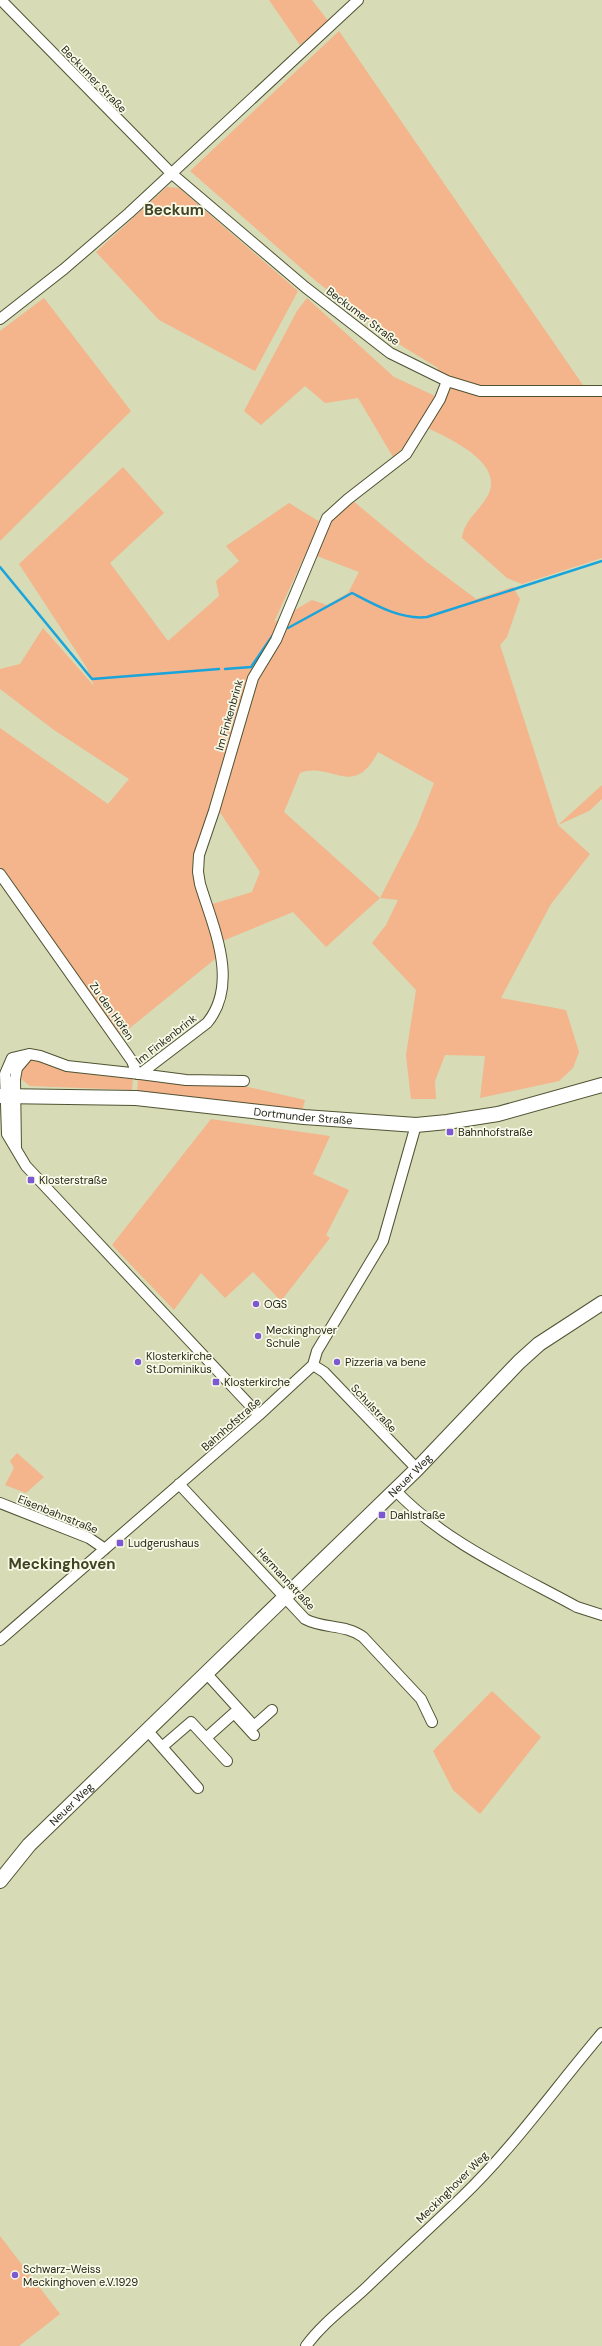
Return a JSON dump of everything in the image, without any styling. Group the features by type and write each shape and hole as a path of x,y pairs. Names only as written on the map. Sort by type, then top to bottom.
{"street":[{"name":"Beckumer Straße","path":"1,0 171,173 305,287 390,353 448,381 480,391 600,391"},
{"path":"0,319 64,269 171,173 306,46 331,26 358,0"},
{"name":"Im Finkenbrink","path":"139,1074 206,1023 212,1016 222,995 224,978 220,954 200,884 198,865 199,855 214,811 253,678 276,640 326,518 406,454 440,399 448,381"},
{"name":"Zu den Höfen","path":"0,874 132,1061 139,1074"},
{"path":"16,1148 5,1074 12,1058 30,1054 67,1066 186,1080 244,1082"},
{"name":"Dortmunder Straße","path":"7,1095 136,1098 342,1121 416,1125 498,1114 602,1085"},
{"path":"7,1095 7,1134"},
{"path":"0,1122 26,1166 35,1178 259,1415"},
{"name":"Bahnhofstraße","path":"0,1640 259,1415 313,1365 317,1351 383,1241 416,1125"},
{"name":"Neuer Weg","path":"0,1881 29,1845 417,1469 519,1362 539,1344 602,1303"},
{"name":"Schulstraße","path":"313,1365 324,1372 417,1469"},
{"name":"Hermannstraße","path":"179,1484 286,1596 305,1619 314,1624 356,1632 363,1637 422,1699 432,1722"},
{"path":"395,1490 414,1510 451,1535 577,1607 602,1615"},
{"name":"Eisenbahnstraße","path":"0,1503 89,1538 105,1549"},
{"path":"206,1673 237,1711 254,1735"},
{"path":"237,1711 254,1726 272,1710"},
{"path":"206,1738 237,1711"},
{"path":"162,1747 191,1722 227,1761"},
{"path":"147,1730 198,1788"},
{"name":"Meckinghover Weg","path":"306,2346 348,2302 371,2284 492,2166 536,2115 602,2033"}],"shaded area":[{"path":"269,0 312,0 329,22 300,45"},
{"path":"339,31 587,391 481,389 438,372 438,368 389,338 316,281 190,171"},
{"path":"167,187 179,188 298,291 255,371 159,320 96,252"},
{"path":"44,298 131,411 0,541 0,331"},
{"path":"307,298 394,377 435,396 410,441 393,457 358,398 325,403 305,386 261,425 244,411 297,311"},
{"path":"450,383 481,393 602,392 602,558 522,584 507,578 462,538 465,527 487,497 491,485 489,473 483,463 461,446 428,428 450,391 447,390"},
{"path":"123,467 164,513 110,563 168,641 219,596 216,581 239,561 226,546 289,503 320,522 274,622 312,600 327,605 348,593 359,572 317,556 332,519 353,501 428,563 476,599 513,587 520,599 507,637 500,645 558,825 590,854 551,904 501,998 566,1010 579,1052 573,1068 559,1081 480,1098 485,1056 445,1055 435,1081 436,1099 411,1099 406,1055 416,990 372,943 386,925 398,900 380,898 326,947 293,912 220,942 209,905 252,892 260,872 219,811 213,809 197,854 220,955 120,1036 0,867 0,728 108,804 129,779 54,730 0,689 0,669 20,664 43,628 94,686 87,668 19,564","holes":["378,752 434,783 417,826 380,898 284,812 300,773 322,771 351,777 360,774 369,766"]},
{"path":"602,785 602,799 589,811 558,825"},
{"path":"34,1059 77,1073 133,1079 132,1090 30,1086 21,1079 20,1071 28,1061"},
{"path":"138,1079 248,1087 305,1100 302,1111 137,1091"},
{"path":"211,1119 330,1136 313,1174 349,1190 326,1235 330,1238 281,1301 253,1272 225,1298 201,1273 174,1310 112,1245"},
{"path":"17,1453 44,1477 26,1493 5,1485 14,1468 10,1461"},
{"path":"492,1691 541,1737 480,1814 453,1790 433,1751"},
{"name":"Schwarz-Weiss Meckinghoven e.V.1929","path":"0,2236 60,2314 19,2346 0,2346"}],"waterway":[{"path":"288,628 352,593 388,611 408,616 427,617 602,561"},
{"path":"0,567 92,679 219,669"},
{"path":"225,669 251,667 273,635"}],"place":[{"name":"Bahnhofstraße","path":"450,1132"},
{"name":"Klosterstraße","path":"31,1180"},
{"name":"OGS","path":"256,1304"},
{"name":"Meckinghover Schule","path":"258,1336"},
{"name":"Klosterkirche St.Dominikus","path":"138,1362"},
{"name":"Pizzeria va bene","path":"337,1362"},
{"name":"Klosterkirche","path":"216,1382"},
{"name":"Dahlstraße","path":"382,1515"},
{"name":"Ludgerushaus","path":"120,1543"},
{"name":"Schwarz-Weiss Meckinghoven e.V.1929","path":"15,2275"}],"district":[{"name":"Beckum","path":"174,210"},
{"name":"Meckinghoven","path":"62,1564"}]}
